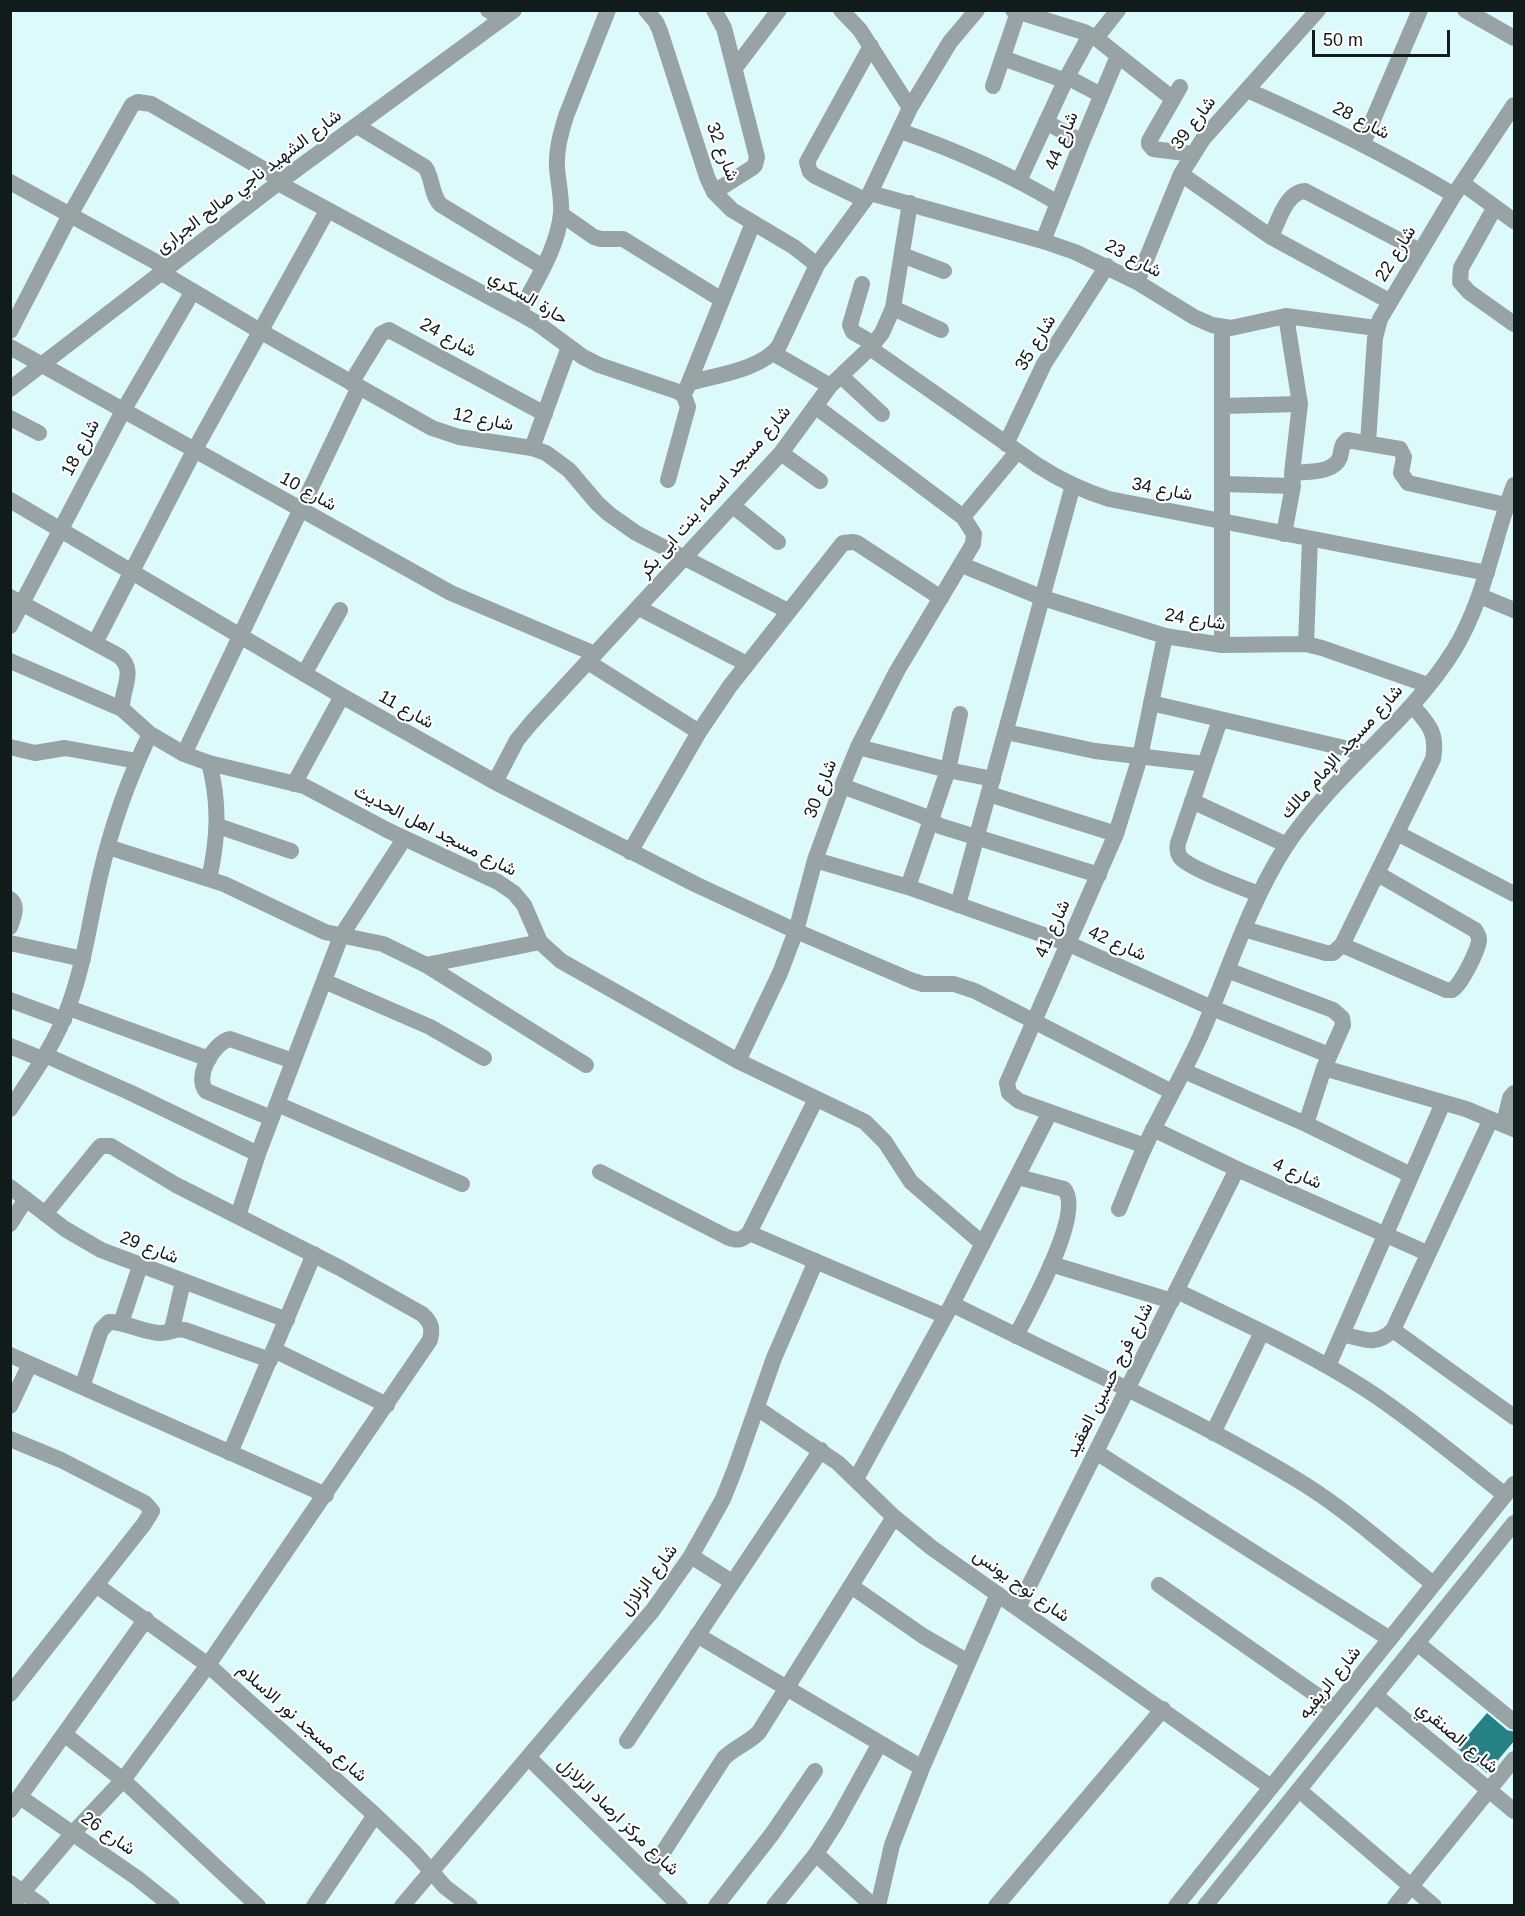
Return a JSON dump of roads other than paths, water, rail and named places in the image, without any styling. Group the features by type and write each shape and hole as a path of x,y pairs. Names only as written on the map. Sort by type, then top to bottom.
{"street":[{"path":"519,313 543,267 557,233 561,214 557,150 566,116 608,10"},
{"name":"شارع 32","path":"646,10 660,31 707,177 714,192 732,210 794,247 817,265"},
{"path":"714,10 724,28 758,157 752,168 714,192"},
{"path":"735,68 779,10"},
{"path":"841,10 860,30 910,108"},
{"path":"686,390 758,363 773,354 779,346 817,265 867,196 910,108 950,42 977,10"},
{"path":"1019,181 1067,79 1093,36 1118,10"},
{"name":"شارع 39","path":"1137,282 1181,174 1193,154 1203,139 1318,10"},
{"path":"1363,143 1420,10"},
{"path":"1465,10 1515,38"},
{"path":"993,86 1016,11 1093,36 1118,56 1176,93 1149,141 1153,149 1193,154"},
{"name":"شارع الشهيد ناجي صالح الجرارى","path":"10,389 280,182 357,126 501,13"},
{"name":"شارع 23","path":"871,46 807,162 810,172 815,176 867,196 910,203 1043,241 1107,266 1194,317 1222,327 1241,327 1286,316 1376,328"},
{"name":"شارع 44","path":"1043,241 1118,56"},
{"path":"1002,58 1067,79 1101,95"},
{"name":"شارع 28","path":"1247,90 1495,207 1515,221"},
{"name":"حارة السكري","path":"70,215 132,105 138,102 151,104 327,211 545,328 569,347 598,365 679,392 686,390"},
{"name":"شارع 22","path":"1368,443 1376,328 1389,301 1458,189 1513,111"},
{"path":"1046,122 1082,142"},
{"path":"357,126 425,167 437,201 441,205 543,267"},
{"path":"900,131 941,145 1019,181 1058,203"},
{"path":"1181,174 1271,237 1389,301"},
{"name":"شارع 12","path":"10,182 164,270 193,291 260,331 419,421 445,433 474,440 532,448 558,461 569,470 597,503 622,524 788,611"},
{"path":"1271,237 1289,200 1294,194 1305,191 1420,251"},
{"name":"شارع مسجد اسماء بنت ابى بكر","path":"495,782 517,740 781,453 836,381 882,333 893,308 910,203"},
{"path":"1495,207 1461,268 1460,282 1469,292 1515,324"},
{"path":"95,644 194,451 327,211"},
{"path":"561,214 594,237 623,239 722,300"},
{"path":"10,331 70,215"},
{"path":"668,480 688,407 686,390 753,223"},
{"path":"902,255 944,272"},
{"name":"شارع 35","path":"963,517 1012,448 1044,364 1107,266"},
{"name":"شارع 34","path":"862,284 850,325 853,332 1012,448 1072,485 1109,500 1487,573"},
{"name":"شارع 18","path":"10,626 16,600 60,529 123,411 193,291"},
{"path":"893,308 941,330"},
{"path":"1284,534 1293,480 1300,404 1286,316"},
{"path":"1222,327 1222,645"},
{"name":"شارع 24","path":"355,385 381,334 389,330 545,414"},
{"name":"شارع 10","path":"10,347 451,593 592,658 699,732"},
{"path":"532,448 569,347"},
{"path":"773,354 836,381 882,414"},
{"path":"184,754 300,509 355,385"},
{"path":"1222,406 1300,404"},
{"path":"815,406 963,517"},
{"path":"10,418 39,434"},
{"path":"1223,484 1293,480 1330,468 1339,459 1343,443 1347,440 1400,449 1404,457 1401,474 1408,483 1511,498"},
{"path":"781,453 820,481"},
{"path":"957,905 1043,598 1072,485"},
{"name":"شارع مسجد الإمام مالك","path":"1119,1209 1145,1146 1184,1071 1212,1008 1258,894 1287,845 1317,806 1412,705 1454,650 1469,624 1480,596 1511,498"},
{"name":"شارع 11","path":"10,500 342,696 495,782 630,852 796,931 914,981 923,984 954,984 964,987 1172,1092"},
{"path":"733,506 778,542"},
{"name":"شارع 30","path":"738,1061 761,1014 796,931 815,860 858,747 897,671 973,544 974,534 963,517"},
{"path":"1306,644 1310,540"},
{"path":"630,852 699,732 747,664 840,547 848,542 857,543 942,598"},
{"name":"شارع 24","path":"962,565 1043,598 1165,636 1222,645 1306,644 1428,686"},
{"path":"1480,596 1515,610"},
{"path":"16,600 119,656 128,666 129,674 122,709"},
{"path":"639,608 747,664"},
{"path":"304,674 340,610"},
{"name":"شارع 41","path":"1145,1146 1012,1098 1007,1083 1116,834 1140,757 1165,636"},
{"name":"شارع مسجد اهل الحديث","path":"10,661 122,709 150,734 184,754 209,763 316,791 404,839 498,882 514,893 525,905 540,942 561,961 738,1061 816,1100 854,1116 876,1132 911,1182 983,1244"},
{"path":"294,784 342,696"},
{"path":"1151,703 1366,753"},
{"path":"1244,929 1326,953 1333,953 1342,945 1429,770 1435,748 1431,728 1412,705"},
{"path":"908,887 948,770 960,714"},
{"path":"1220,720 1177,850 1190,865 1258,894"},
{"path":"1006,732 1072,747 1205,764"},
{"path":"10,1109 44,1057 66,1014 83,959 108,847 137,760 150,734"},
{"path":"10,747 35,753 65,748 137,760"},
{"path":"858,747 948,770 1116,834"},
{"path":"209,763 216,787 218,826 209,879"},
{"path":"842,786 921,815 940,826 1099,875"},
{"path":"1192,801 1287,845"},
{"path":"218,826 291,850"},
{"path":"1397,833 1515,894"},
{"path":"238,1216 258,1154 341,936 404,839"},
{"path":"108,847 240,890 324,932 383,944 426,965 586,1065"},
{"name":"شارع 42","path":"815,860 908,887 1069,944 1327,1062 1503,1124"},
{"path":"1342,945 1446,990 1452,990 1459,984 1477,946 1479,939 1475,930 1377,874"},
{"path":"10,899 14,902 15,907 10,927"},
{"path":"426,965 540,942"},
{"path":"10,943 83,959"},
{"path":"1227,970 1338,1013 1342,1018 1342,1025 1306,1124"},
{"path":"324,981 421,1023 484,1058"},
{"path":"10,1000 66,1014 209,1059"},
{"path":"293,1061 230,1039 219,1044 209,1059 201,1085 206,1091 274,1111 462,1184"},
{"path":"10,1046 44,1057 129,1092 258,1154"},
{"path":"1184,1071 1306,1124 1411,1175"},
{"path":"1342,1334 1372,1341 1380,1340 1393,1330 1427,1252 1503,1124 1510,1098 1515,1093"},
{"path":"600,1172 727,1237 736,1240 743,1239 749,1233 816,1100"},
{"path":"1328,1366 1443,1103"},
{"path":"856,1479 983,1244 1050,1112"},
{"name":"شارع 4","path":"1153,1129 1237,1170 1427,1252"},
{"path":"11,1905 16,1887 73,1833 123,1780 208,1665 430,1340 431,1325 422,1314 314,1254 106,1145 98,1149 45,1214"},
{"name":"شارع فرج حسين العقيد","path":"1018,1608 1237,1170"},
{"path":"1017,1336 1064,1234 1068,1215 1067,1193 1059,1187 1018,1177"},
{"name":"شارع 29","path":"10,1188 82,1241 140,1266 287,1320"},
{"path":"10,1224 26,1199"},
{"path":"749,1233 816,1261 1017,1336 1213,1433 1304,1484 1329,1501 1433,1584"},
{"path":"230,1453 314,1254"},
{"name":"شارع الزلازل","path":"402,1905 653,1610 691,1556 723,1499 774,1358 816,1261"},
{"path":"1051,1264 1174,1296 1262,1332 1328,1366 1510,1490"},
{"path":"121,1323 140,1266"},
{"path":"172,1329 183,1282"},
{"path":"82,1387 104,1325 109,1322 160,1333 172,1329 185,1330 272,1355 387,1405"},
{"path":"1393,1330 1515,1418"},
{"path":"1213,1433 1262,1332"},
{"path":"10,1355 326,1495"},
{"path":"10,1406 30,1364"},
{"name":"شارع نوح يونس","path":"757,1408 820,1450 856,1479 894,1517 932,1548 1271,1787"},
{"path":"10,1440 61,1461 150,1507 152,1511 10,1694"},
{"path":"627,1741 820,1450"},
{"path":"1096,1452 1390,1639"},
{"name":"شارع الريفيه","path":"1176,1905 1510,1490"},
{"path":"649,1874 724,1758 759,1732 894,1517"},
{"path":"1206,1905 1515,1523"},
{"path":"691,1556 732,1582"},
{"name":"شارع مسجد نور الاسلام","path":"96,1585 208,1665 416,1853 445,1887 470,1905"},
{"path":"1159,1585 1335,1708"},
{"path":"850,1586 923,1636 968,1662"},
{"path":"878,1905 892,1845 922,1768 998,1594"},
{"path":"15,1803 146,1619"},
{"path":"697,1635 922,1768"},
{"path":"1417,1642 1515,1722"},
{"name":"شارع الصنقري","path":"1375,1695 1515,1811"},
{"path":"996,1905 1163,1709"},
{"path":"64,1734 123,1780 258,1905"},
{"path":"774,1905 816,1854 850,1800 880,1743"},
{"name":"شارع مركز ارصاد الزلازل","path":"528,1756 680,1905"},
{"path":"1395,1905 1515,1759"},
{"path":"716,1905 772,1834 815,1771"},
{"path":"1299,1790 1434,1905"},
{"name":"شارع 26","path":"15,1803 73,1833 172,1905"},
{"path":"314,1905 375,1815"},
{"path":"816,1854 873,1905"},
{"path":"16,1887 42,1905"}]}
